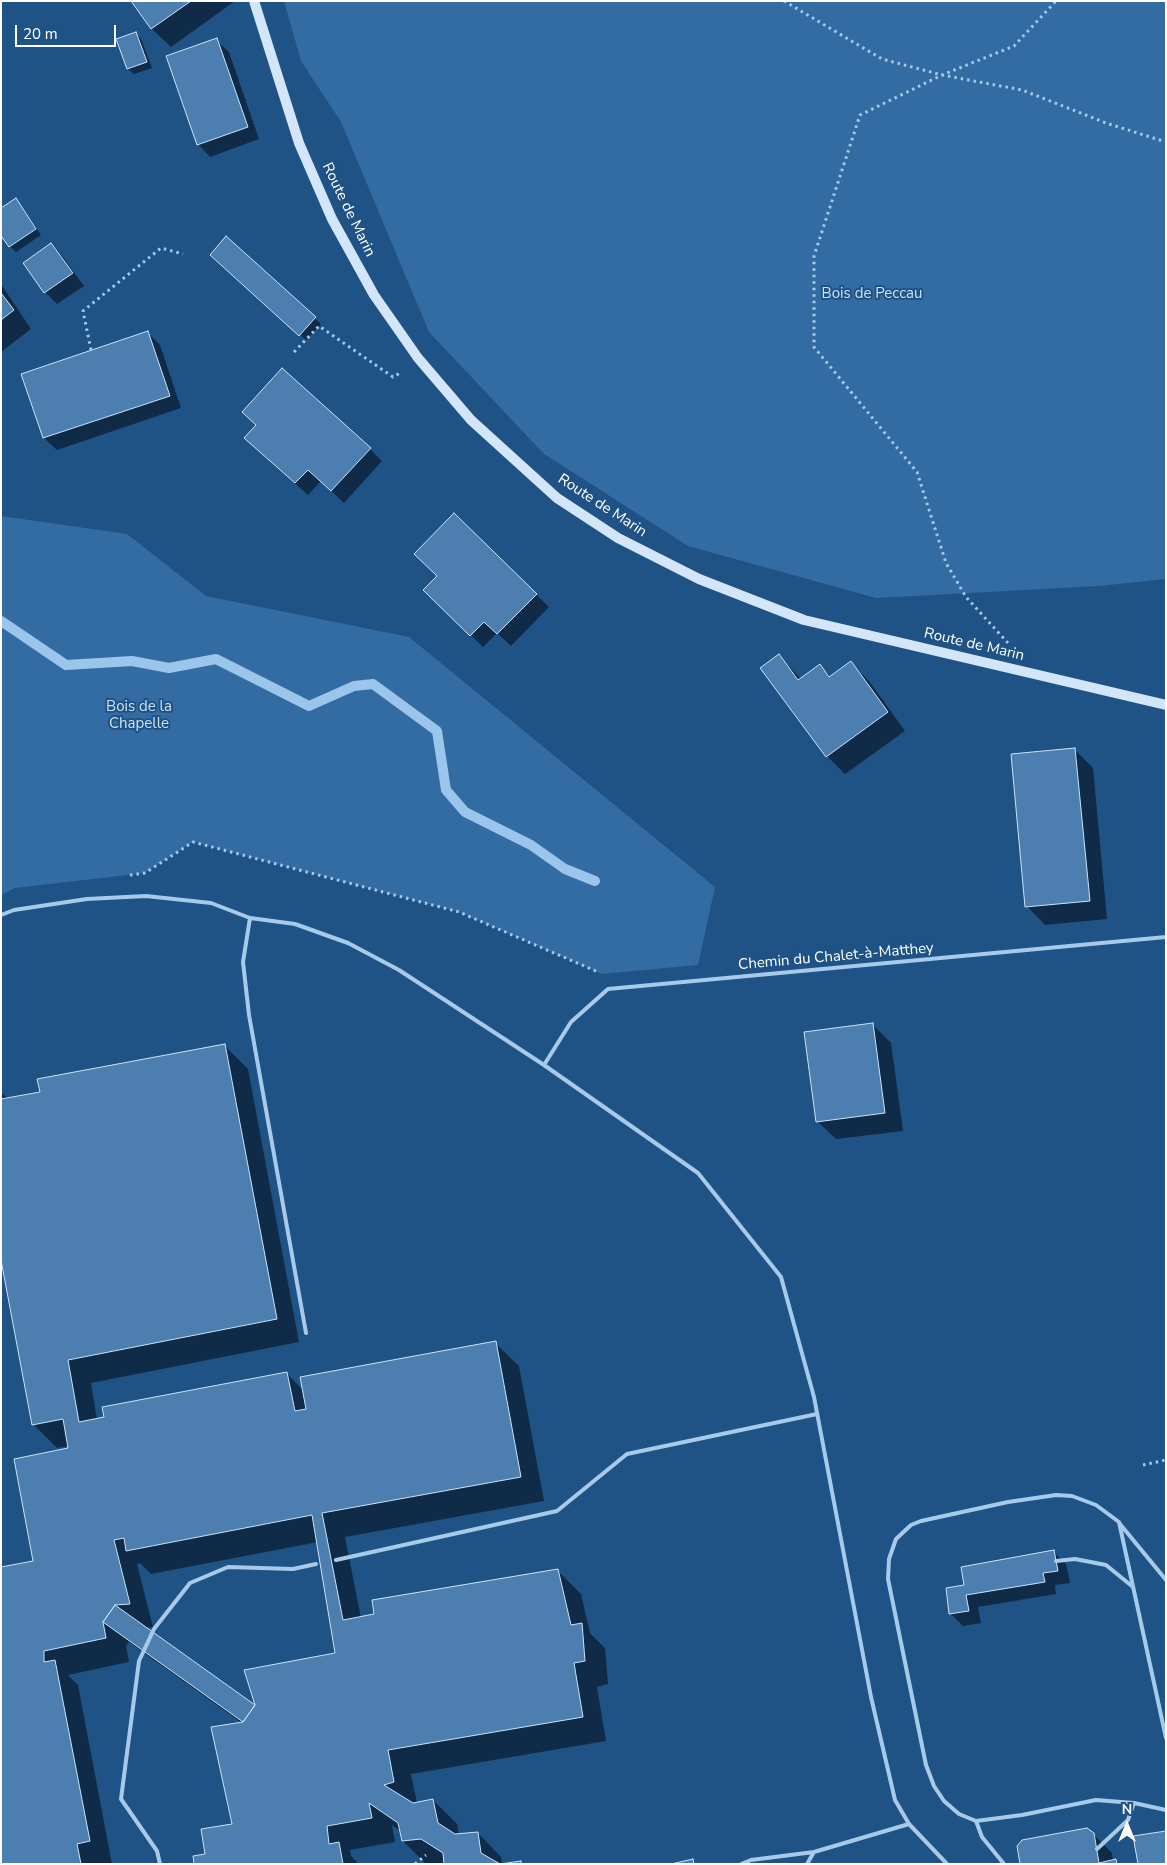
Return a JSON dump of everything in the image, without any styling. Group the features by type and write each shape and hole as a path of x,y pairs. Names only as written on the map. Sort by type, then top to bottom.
{"main road":[{"name":"Route de Marin","path":"254,1 299,143 332,219 374,294 418,358 471,420 557,498 618,538 699,579 804,620 1166,705"}],"lane":[{"path":"1,915 14,910 87,899 146,896 211,903 250,918 295,924 348,944 399,970 544,1065 698,1173 781,1277 814,1397 871,1698 895,1800 909,1824 947,1864"},
{"path":"250,918 243,962 249,1015 306,1333"},
{"name":"Chemin du Chalet-à-Matthey","path":"544,1065 571,1022 608,989 1166,937"},
{"path":"336,1560 557,1512 627,1454 817,1414"},
{"path":"1166,1580 1119,1522 1096,1505 1072,1496 1056,1495 921,1521 911,1525 896,1539 889,1559 888,1579 926,1765 934,1786 944,1801 959,1814 976,1821 1022,1815 1096,1800 1134,1802 1166,1810"},
{"path":"1119,1522 1166,1738"},
{"path":"1056,1562 1075,1559 1106,1565 1133,1587"},
{"path":"160,1864 157,1851 122,1799 139,1662 154,1629 190,1583 228,1567 293,1569 316,1564"},
{"path":"1097,1849 1128,1820 1134,1802"},
{"path":"976,1821 982,1837 1004,1864"},
{"path":"741,1864 751,1860 814,1852 909,1824"},
{"path":"807,1864 814,1852"}],"path":[{"path":"784,1 882,59 942,75 1022,90 1106,123 1166,142"},
{"path":"1011,647 966,597 946,563 917,472 814,347 814,256 860,115 942,75 1014,46 1056,1"},
{"path":"91,350 83,311 161,248 184,254"},
{"path":"294,352 319,326 393,377 400,373"},
{"path":"126,875 145,873 193,842 459,912 602,974"},
{"path":"1143,1465 1166,1460"},
{"path":"415,1864 426,1855"}],"green space":[{"name":"Bois de Peccau","path":"284,1 1166,1 1166,579 1099,586 876,598 688,546 544,454 429,332 341,122 301,61"},
{"name":"Bois de la Chapelle","path":"1,516 127,534 206,596 409,637 715,887 698,965 602,974 459,912 193,842 145,873 15,888 1,895"}],"building":[{"path":"131,1 191,1 151,29"},
{"path":"136,32 147,62 127,69 116,39"},
{"path":"217,38 248,127 197,145 166,56"},
{"path":"16,198 36,229 9,247 1,236 1,208"},
{"path":"226,236 316,317 299,336 210,255"},
{"path":"51,243 73,273 44,293 23,263"},
{"path":"1,293 14,310 1,320"},
{"path":"148,331 170,396 43,438 21,374"},
{"path":"282,368 371,448 331,491 308,470 295,483 244,438 256,425 242,412"},
{"path":"454,513 537,594 497,634 484,622 470,636 423,590 437,576 414,554"},
{"path":"779,654 798,680 820,664 829,677 851,661 888,712 826,757 760,668"},
{"path":"1075,748 1090,901 1025,907 1011,754"},
{"path":"873,1023 885,1113 816,1122 804,1032"},
{"path":"225,1044 277,1319 68,1360 79,1422 104,1417 102,1407 287,1372 295,1411 306,1409 300,1377 496,1341 521,1477 322,1513 343,1620 374,1614 372,1600 558,1569 571,1625 582,1623 585,1661 574,1663 583,1717 388,1750 394,1782 384,1785 413,1803 433,1799 438,1823 455,1834 478,1832 481,1853 500,1864 444,1864 443,1853 421,1839 402,1841 398,1823 369,1803 372,1818 327,1826 329,1844 339,1842 343,1864 194,1864 193,1856 205,1854 201,1829 232,1824 211,1727 243,1722 255,1705 244,1670 335,1653 312,1515 126,1551 124,1538 114,1540 130,1604 115,1605 103,1622 106,1638 44,1651 44,1662 55,1660 90,1841 77,1844 81,1864 1,1864 1,1567 33,1561 14,1459 68,1448 63,1419 32,1425 1,1260 1,1099 40,1092 37,1079"},
{"path":"1054,1550 1058,1571 1043,1573 1045,1582 966,1595 969,1611 949,1614 946,1588 964,1585 961,1567"},
{"path":"115,1605 255,1705 243,1722 103,1622"},
{"path":"1087,1828 1094,1833 1099,1863 1116,1859 1117,1864 1020,1864 1017,1846 1022,1840"},
{"path":"1166,1831 1166,1864 1138,1864 1133,1836"},
{"path":"693,1859 694,1864 671,1864"},
{"path":"521,1861 521,1864 500,1864"}],"waterway":[{"path":"1,621 66,665 132,661 169,668 216,659 309,706 354,686 373,684 437,731 446,790 465,812 531,845 565,869 595,881"}]}
